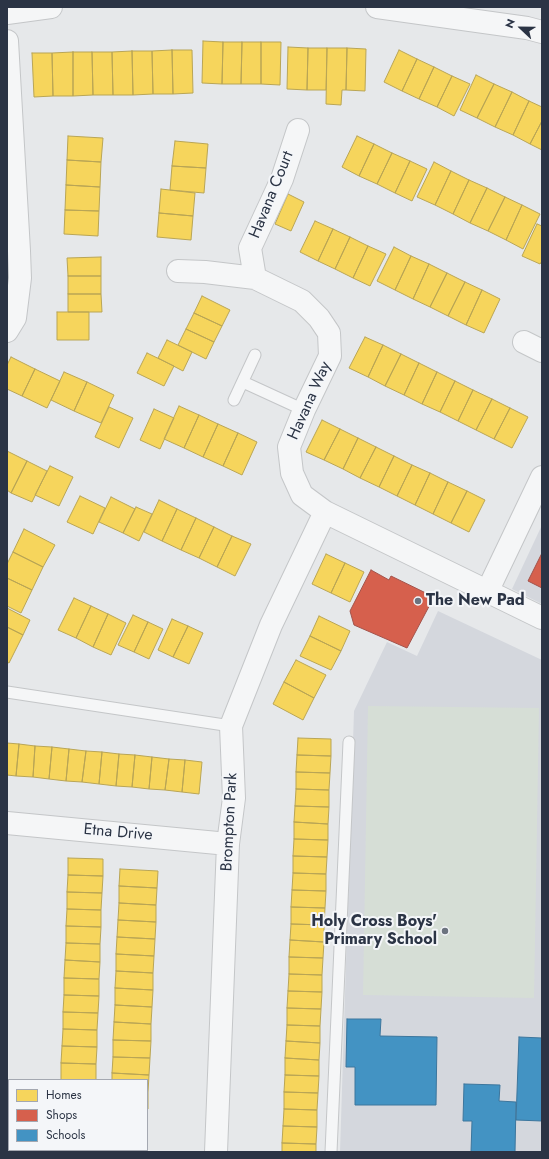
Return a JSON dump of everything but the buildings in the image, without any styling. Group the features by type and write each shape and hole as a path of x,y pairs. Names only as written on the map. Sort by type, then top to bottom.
{"street":[{"path":"7,13 52,7"},
{"path":"376,7 527,28 542,32"},
{"path":"7,41 20,251 20,278 15,318 7,331"},
{"name":"Havana Court","path":"255,278 250,248 282,179 298,130"},
{"path":"178,271 205,272 255,278"},
{"name":"Havana Way","path":"255,278 302,301 319,318 329,333 330,356 304,410 289,447 292,473 302,495 326,512 542,618"},
{"path":"487,592 542,477"},
{"name":"Brompton Park","path":"216,1152 228,844 234,798 231,726 271,625 326,512"},
{"name":"Etna Drive","path":"7,823 228,844"}],"lane":[{"path":"234,400 255,355"},
{"path":"243,382 304,410"},
{"path":"7,692 231,726"},
{"path":"331,1152 349,742"}],"shaded area":[{"path":"542,525 542,604 512,589"},
{"name":"Holy Cross Boys' Primary School","path":"438,611 542,660 542,1152 340,1152 354,711 387,642 417,656"},
{"path":"368,706 539,708 534,998 363,995"}],"place":[{"name":"The New Pad","path":"418,601"},
{"name":"Holy Cross Boys' Primary School","path":"445,931"}]}
